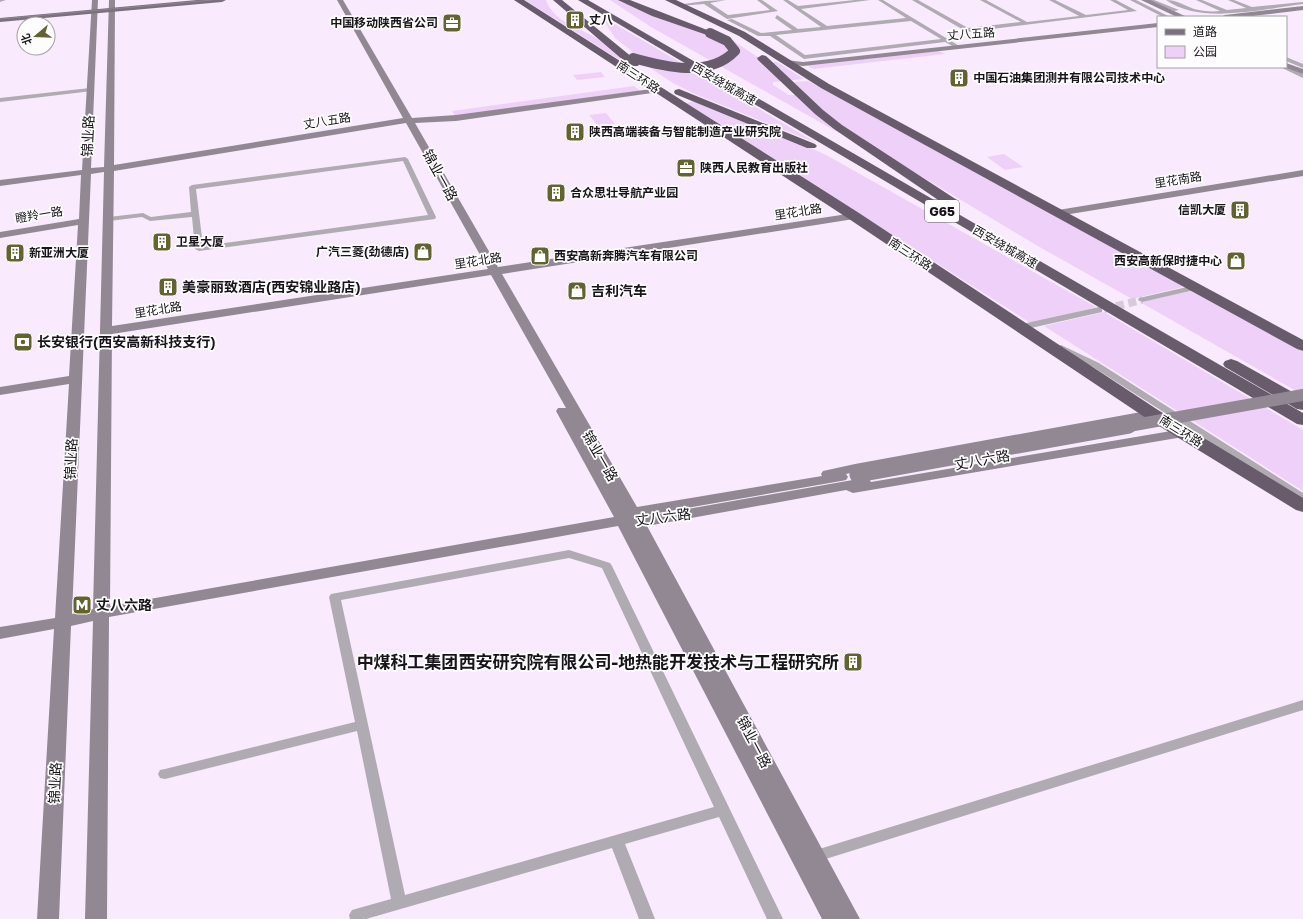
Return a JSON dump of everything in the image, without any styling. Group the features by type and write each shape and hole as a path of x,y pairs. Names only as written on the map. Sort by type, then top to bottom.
{"highway":[{"name":"南三环路","path":"518,0 854,216 1152,414 1303,506"},
{"path":"558,0 628,56 654,64 682,68 705,66 728,59 735,51 732,46 674,2"},
{"path":"569,0 596,17 606,34 654,79 702,103 795,139 936,208"},
{"name":"西安绕城高速","path":"582,0 936,208 1303,420"},
{"path":"622,0 655,14 712,31"},
{"path":"640,0 712,31 751,50 776,70 819,112 838,127 952,203"},
{"name":"西安绕城高速","path":"599,1 906,179 952,203 1303,404"},
{"path":"674,2 742,34 808,76 1303,346"}],"main road":[{"path":"112,5 181,0"},
{"path":"0,16 95,6 222,0"},
{"path":"0,20 95,6"}],"street":[{"name":"锦业一路","path":"335,0 405,119"},
{"name":"锦业一路","path":"340,0 816,856 849,919"},
{"path":"674,2 696,0"},
{"path":"674,2 705,2 724,0"},
{"path":"705,2 727,17 774,11 759,0"},
{"path":"785,0 826,28"},
{"path":"796,8 868,0"},
{"path":"880,0 958,47"},
{"path":"914,0 966,30 1134,11 1112,0"},
{"path":"982,0 1026,23"},
{"path":"1051,0 1084,16"},
{"path":"1132,0 1165,16"},
{"path":"1138,0 1175,16"},
{"path":"1144,0 1181,16"},
{"path":"1150,0 1190,16"},
{"path":"1168,0 1195,11 1215,14 1239,14 1301,5"},
{"path":"1183,0 1215,14"},
{"path":"1198,0 1226,14 1301,5"},
{"path":"1214,0 1239,14"},
{"path":"1230,0 1252,9"},
{"path":"1244,0 1263,8"},
{"path":"1271,0 1284,5"},
{"path":"1288,0 1301,5"},
{"name":"锦业路","path":"96,919 112,5"},
{"path":"1239,14 1252,9 1284,5 1301,5"},
{"name":"锦业路","path":"48,919 85,171 95,6"},
{"path":"777,17 797,31"},
{"path":"730,20 760,35 911,19"},
{"name":"丈八五路","path":"786,62 803,64 958,47 993,45 1157,26"},
{"name":"丈八五路","path":"808,76 812,71 1157,26"},
{"path":"771,34 804,57 946,40"},
{"path":"1287,59 1303,66"},
{"path":"1287,63 1303,71"},
{"path":"1285,68 1303,76"},
{"path":"622,86 653,86"},
{"name":"丈八五路","path":"405,119 456,118 653,86"},
{"path":"0,100 90,90"},
{"name":"丈八五路","path":"0,181 85,171 405,119 448,109 449,115 456,118"},
{"path":"405,159 432,217 199,250 195,214 192,186 405,159"},
{"name":"里花南路","path":"1058,213 1303,173"},
{"path":"109,219 143,215 150,219 195,214"},
{"name":"里花北路","path":"106,331 854,216"},
{"name":"瞪羚一路","path":"0,235 83,221"},
{"path":"1142,300 1196,287"},
{"path":"1026,330 1099,310"},
{"path":"1026,330 1096,365 1303,498"},
{"path":"0,391 75,379"},
{"name":"丈八六路","path":"628,517 773,499 860,478 1303,395"},
{"name":"丈八六路","path":"0,633 101,608 628,517 788,485 860,478 1303,404"},
{"path":"788,485 855,468 1152,414"},
{"path":"773,499 865,488 1183,433"},
{"name":"锦业一路","path":"628,517 833,919"},
{"path":"399,903 335,597 569,554 606,566 775,919"},
{"name":"丈八六路","path":"0,623 64,617"},
{"path":"816,856 1303,705"},
{"path":"165,774 361,725"},
{"path":"358,919 357,915 723,810"},
{"path":"617,841 647,919"}],"green space":[{"path":"525,0 546,0 550,8 561,19 600,40 628,61 623,62"},
{"path":"610,0 620,0 671,21 723,34 765,62 777,62 804,79 773,82 773,85 789,95 798,95 840,132 839,133 651,27"},
{"path":"593,11 816,143 697,95 673,83 629,54 633,52 615,38 603,19"},
{"path":"937,50 945,54 813,69 807,65"},
{"path":"601,72 605,77 577,80 573,75"},
{"path":"808,81 1183,287 1132,299 1036,245 866,143 823,111 794,82"},
{"path":"634,86 640,91 455,116 452,111"},
{"path":"695,101 796,141 828,156 1096,307 1038,322 1029,322 686,103"},
{"path":"606,113 615,124 598,126 589,115"},
{"path":"1004,154 1023,167 1005,170 987,157"},
{"path":"1192,291 1303,352 1303,395 1140,302"},
{"path":"1104,312 1303,430 1303,491 1044,326"}],"tunnel":[{"path":"1104,309 1142,300"}],"tram line":[{"path":"0,19 212,0"}],"place":[{"name":"丈八","path":"575,20"},
{"name":"中国移动陕西省公司","path":"452,23"},
{"name":"中国石油集团测井有限公司技术中心","path":"959,78"},
{"name":"陕西高端装备与智能制造产业研究院","path":"575,132"},
{"name":"陕西人民教育出版社","path":"686,168"},
{"name":"合众思壮导航产业园","path":"556,193"},
{"name":"信凯大厦","path":"1240,210"},
{"name":"卫星大厦","path":"162,242"},
{"name":"广汽三菱(劲德店)","path":"423,252"},
{"name":"新亚洲大厦","path":"15,253"},
{"name":"西安高新奔腾汽车有限公司","path":"540,256"},
{"name":"西安高新保时捷中心","path":"1236,261"},
{"name":"美豪丽致酒店(西安锦业路店)","path":"168,287"},
{"name":"吉利汽车","path":"577,291"},
{"name":"长安银行(西安高新科技支行)","path":"23,342"},
{"name":"丈八六路","path":"82,605"},
{"name":"中煤科工集团西安研究院有限公司-地热能开发技术与工程研究所","path":"853,662"}]}
